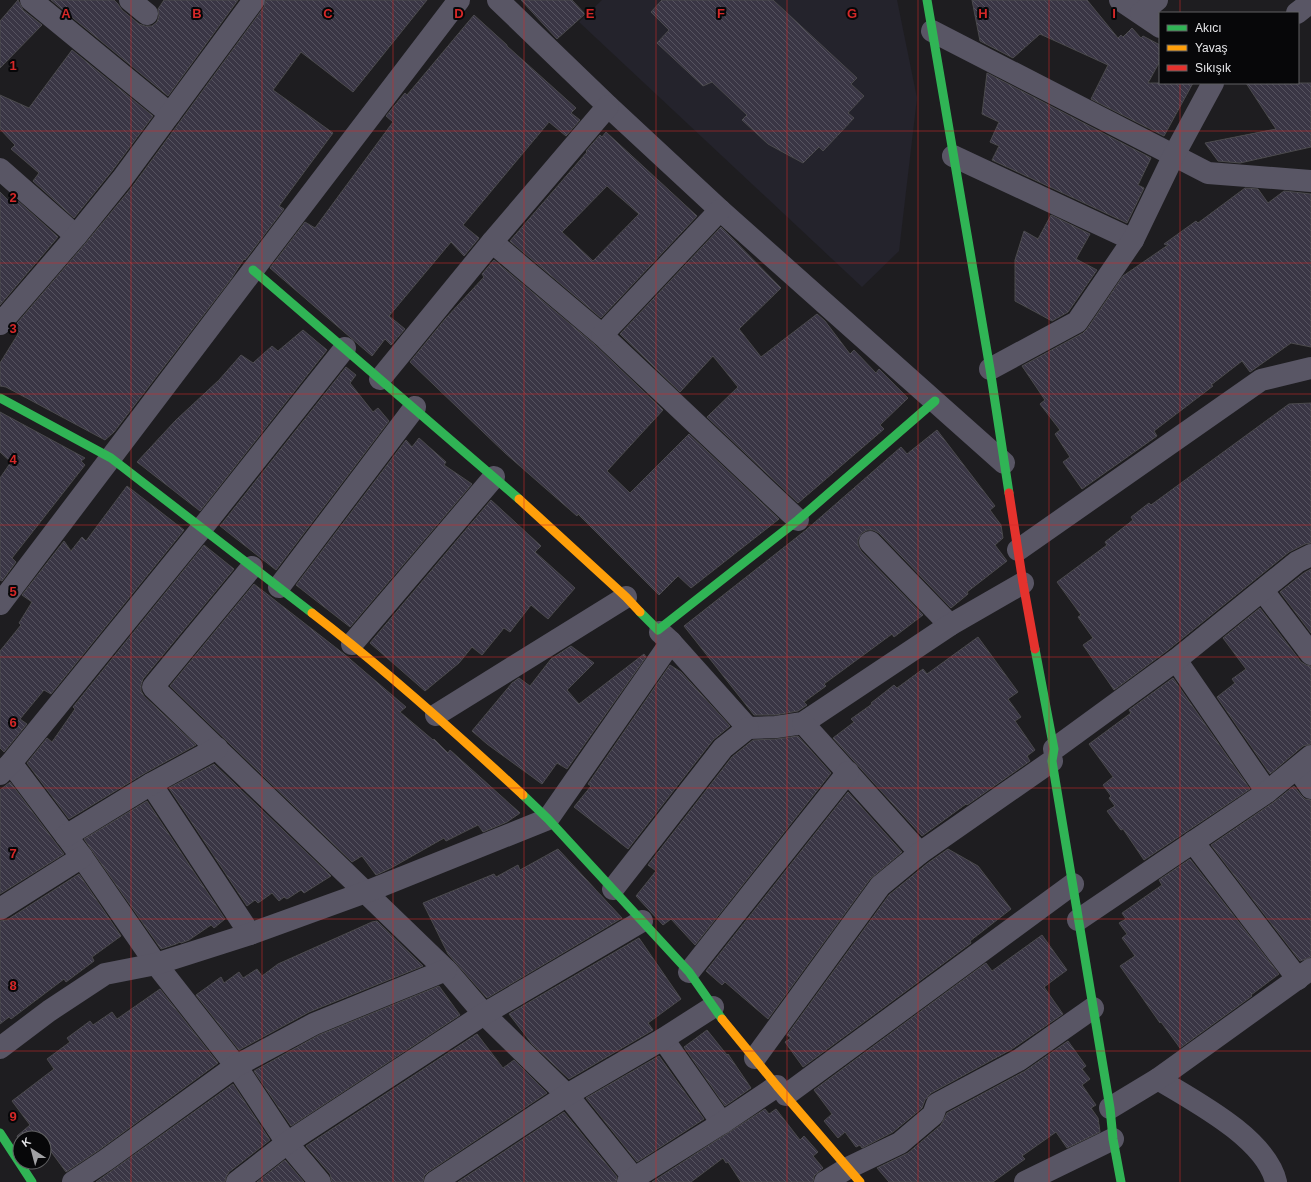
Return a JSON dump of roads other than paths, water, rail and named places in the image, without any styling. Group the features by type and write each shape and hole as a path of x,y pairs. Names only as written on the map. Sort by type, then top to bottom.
{"street":[{"path":"31,0 170,114"},
{"path":"130,0 147,14"},
{"path":"0,324 76,236 122,179 254,0"},
{"path":"0,604 459,0"},
{"path":"498,0 608,106 720,210 1004,463"},
{"path":"927,0 990,369 1023,583 1053,755 1078,920 1121,1182"},
{"path":"1120,0 1149,7 1159,25"},
{"path":"1298,12 1311,2"},
{"path":"932,31 1208,172 1311,181"},
{"path":"990,369 1077,322 1133,240 1174,155 1212,84"},
{"path":"380,379 492,242 608,106"},
{"path":"953,156 1133,240"},
{"path":"0,169 76,236"},
{"path":"602,335 720,210"},
{"path":"492,242 602,335 798,520"},
{"path":"253,270 380,379 415,407 626,597 665,636 748,728"},
{"path":"320,1182 287,1143 236,1066 156,964 82,857 66,836 6,768 202,528 345,348"},
{"path":"1018,550 1261,380 1311,368"},
{"path":"0,398 112,458 352,644 436,715 548,819 689,972 713,1007 781,1090 854,1175"},
{"path":"0,1048 49,1011 105,974 156,964 250,934 366,892 548,819 665,636 936,401"},
{"path":"279,587 415,407"},
{"path":"352,644 494,477"},
{"path":"870,542 950,625"},
{"path":"755,1058 880,886 920,853 1053,755 1176,660 1263,592 1298,562 1311,555"},
{"path":"252,567 153,687 446,970 484,1014 567,1095 633,1181 722,1124 781,1090 1073,884"},
{"path":"613,889 723,748 748,728 803,724 950,625 1023,583"},
{"path":"1263,592 1311,654"},
{"path":"436,715 626,597"},
{"path":"1176,660 1267,792"},
{"path":"803,724 920,853"},
{"path":"66,836 151,784 216,748"},
{"path":"1078,920 1267,792 1304,762 1311,788"},
{"path":"689,972 848,772"},
{"path":"151,784 250,934"},
{"path":"1110,1108 1158,1079 1305,974 1193,842"},
{"path":"0,909 82,857"},
{"path":"237,1182 287,1143 484,1014 642,921"},
{"path":"72,1182 106,1160 236,1066 314,1024 446,970"},
{"path":"435,1182 567,1095 663,1039 713,1007"},
{"path":"825,1182 854,1175 900,1143 933,1115 937,1104 1019,1060 1093,1008"},
{"path":"663,1039 722,1124"},
{"path":"1158,1079 1223,1119 1254,1145 1274,1172 1276,1182"},
{"path":"0,1134 32,1182"},
{"path":"1024,1182 1113,1139"}]}
